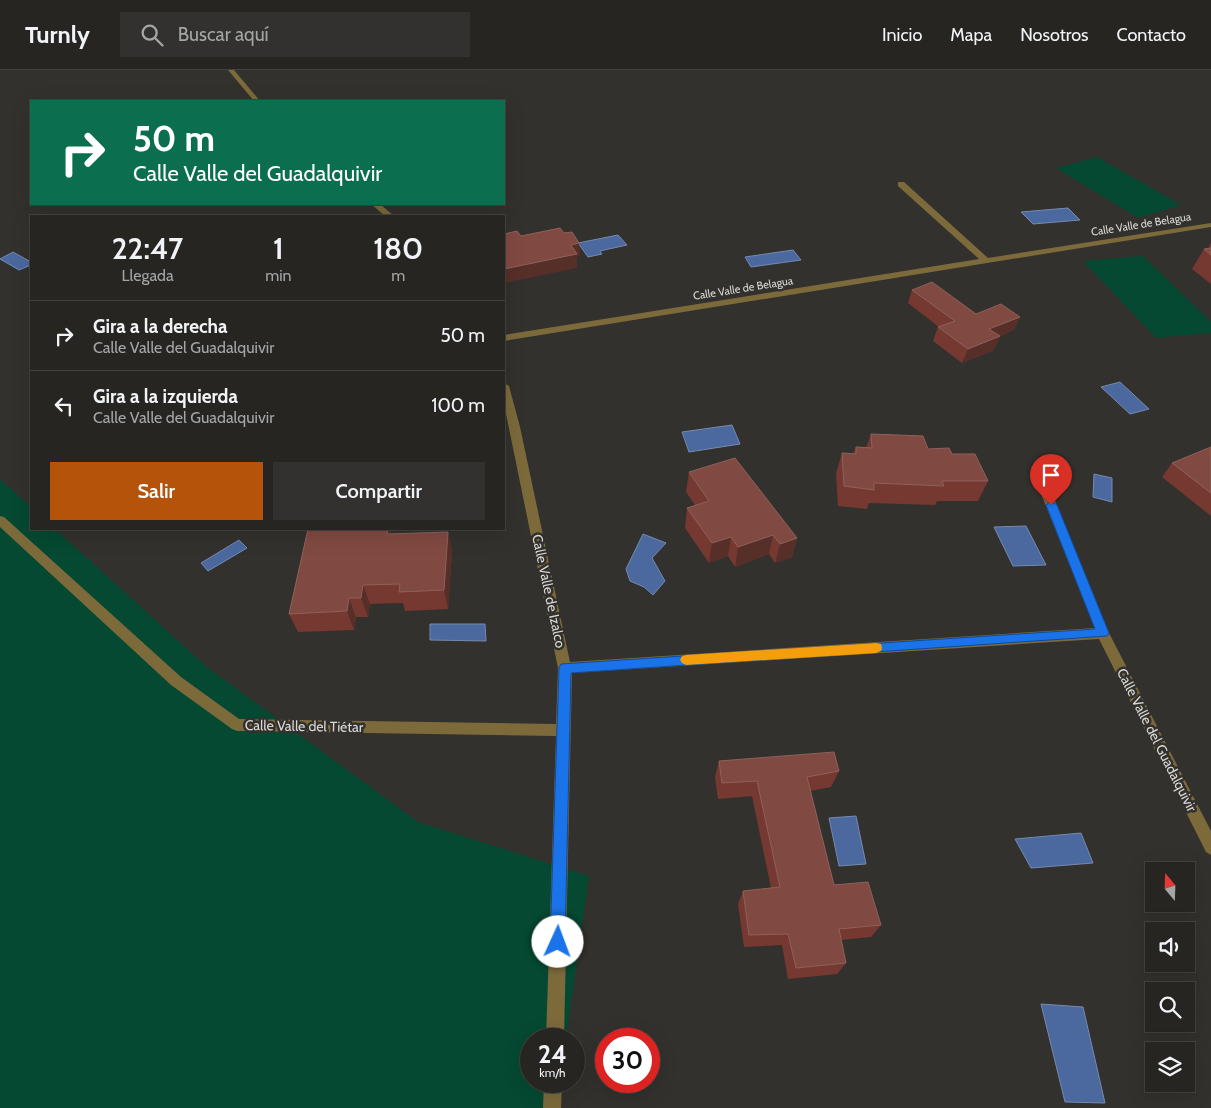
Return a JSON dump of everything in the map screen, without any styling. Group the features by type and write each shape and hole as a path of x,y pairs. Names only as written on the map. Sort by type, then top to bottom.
{"street":[{"path":"231,70 256,100"},
{"path":"901,184 985,260"},
{"path":"376,205 389,215"},
{"name":"Calle Valle de Belagua","path":"505,338 1211,225"},
{"name":"Calle Valle de Izalco","path":"505,390 515,427 565,668 555,1028"},
{"name":"Calle Valle del Guadalquivir","path":"1037,468 1103,633 1211,848"},
{"name":"Calle Valle del Tiétar","path":"0,520 176,681 237,725 564,730"},
{"path":"565,668 1103,633"},
{"path":"552,1108 553,1093"}],"green space":[{"path":"1097,157 1181,205 1138,218 1056,168"},
{"path":"1143,256 1211,322 1211,333 1156,338 1083,261"},
{"path":"0,479 30,506 30,530 56,530 207,667 418,822 589,876 568,1028 520,1028 520,1093 558,1093 556,1108 0,1108"}],"water":[{"path":"1068,208 1080,220 1033,224 1021,212"},
{"path":"618,235 627,245 600,251 602,254 588,257 578,243"},
{"path":"793,250 801,260 751,267 745,257"},
{"path":"13,252 30,261 30,265 19,270 0,259"},
{"path":"1120,382 1149,409 1130,414 1101,387"},
{"path":"732,425 740,444 689,452 682,432"},
{"path":"1094,474 1112,478 1112,502 1093,497"},
{"path":"1026,526 1046,565 1013,566 994,527"},
{"path":"643,534 666,543 652,558 665,581 653,595 644,587 630,581 626,569"},
{"path":"239,540 247,548 208,571 201,563"},
{"path":"430,624 485,624 486,641 430,640"},
{"path":"856,816 866,864 839,866 829,818"},
{"path":"1081,833 1093,863 1031,868 1015,839"},
{"path":"1041,1004 1083,1007 1105,1103 1065,1102"}],"building":[{"path":"560,228 564,233 572,232 579,243 571,245 577,254 505,269 505,234 517,231 521,236"},
{"path":"1211,248 1211,255 1204,249"},
{"path":"932,282 976,314 1001,304 1020,317 989,329 1000,336 968,349 938,327 955,321 912,290"},
{"path":"871,434 923,436 928,449 949,448 952,454 975,454 988,481 942,481 944,486 874,483 874,490 844,486 842,453 856,454 856,447 872,448"},
{"path":"1211,447 1211,493 1172,463"},
{"path":"735,458 797,538 780,544 773,535 738,547 731,537 712,543 687,508 709,501 689,472"},
{"path":"308,530 388,530 387,534 448,532 444,590 399,592 400,584 363,585 361,598 349,598 347,611 289,614"},
{"path":"834,752 839,771 807,777 834,885 868,882 881,925 839,929 846,963 796,968 788,934 749,935 743,891 780,887 757,781 722,783 719,761"}],"slow traffic":[{"path":"686,660 876,648"}],"route":[{"path":"558,942 565,668 1103,633 1051,505"}]}
